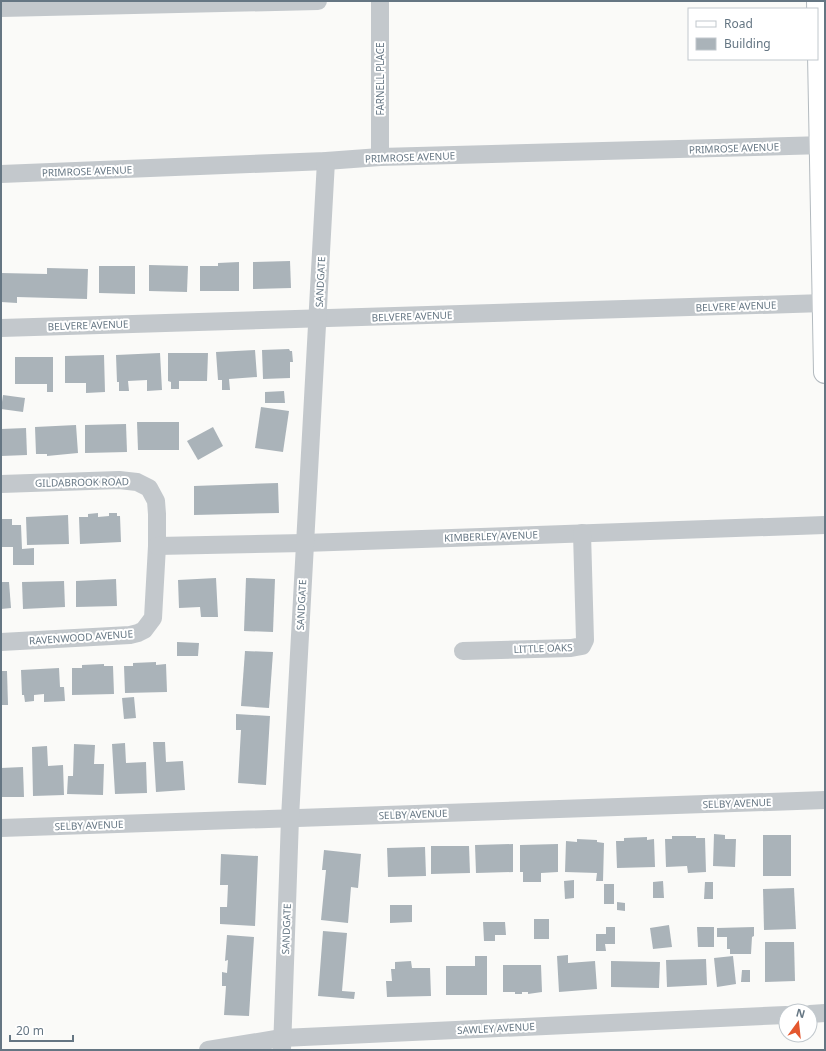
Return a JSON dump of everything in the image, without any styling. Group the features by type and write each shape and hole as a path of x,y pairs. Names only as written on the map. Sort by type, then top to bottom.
{"street":[{"path":"1,8 318,1"},
{"name":"FARNELL PLACE","path":"380,1 380,158"},
{"path":"818,1 822,145 825,372"},
{"name":"PRIMROSE AVENUE","path":"1,174 380,158 822,145"},
{"name":"SANDGATE","path":"282,1044 290,818 326,161"},
{"name":"BELVERE AVENUE","path":"1,328 824,303"},
{"name":"GILDABROOK ROAD","path":"1,484 119,480 137,482 149,488 156,501 158,514 157,546"},
{"name":"KIMBERLEY AVENUE","path":"157,546 304,543 825,525"},
{"name":"LITTLE OAKS","path":"463,651 571,648 582,646 585,640 582,533"},
{"name":"RAVENWOOD AVENUE","path":"1,642 130,635 144,630 153,618 157,546"},
{"name":"SELBY AVENUE","path":"1,828 825,800"},
{"name":"SAWLEY AVENUE","path":"208,1050 282,1044 778,1015"}],"building":[{"path":"290,261 291,288 253,289 253,262"},
{"path":"239,262 239,291 200,291 200,266 218,266 218,263"},
{"path":"149,265 188,266 187,292 149,291"},
{"path":"99,266 135,266 135,294 99,293"},
{"path":"47,268 88,269 87,299 17,297 17,303 1,302 1,273 47,274"},
{"path":"289,349 292,351 293,362 290,362 290,378 263,379 262,350"},
{"path":"255,350 257,377 229,379 230,390 222,390 222,380 218,380 216,352"},
{"path":"160,353 162,390 147,391 147,380 128,381 129,391 119,391 119,382 117,382 116,355"},
{"path":"168,353 208,353 207,381 179,381 179,389 171,389 171,382 168,381"},
{"path":"104,355 105,392 86,393 86,383 65,383 65,356"},
{"path":"15,357 53,357 53,392 47,392 47,384 15,384"},
{"path":"284,391 285,403 265,403 265,392"},
{"path":"3,395 25,398 23,412 1,409"},
{"path":"261,407 289,411 283,452 255,448"},
{"path":"137,422 179,422 179,450 138,450"},
{"path":"126,424 127,452 85,453 85,425"},
{"path":"76,425 78,453 47,456 47,454 36,454 35,427"},
{"path":"213,427 223,446 198,460 187,441"},
{"path":"26,428 27,455 1,456 1,429"},
{"path":"278,483 279,513 194,515 194,486"},
{"path":"98,513 98,517 109,516 109,513 117,513 117,516 120,516 121,542 80,544 79,517 88,517 88,514"},
{"path":"68,515 69,544 27,545 26,517"},
{"path":"1,517 2,519 12,519 12,525 21,525 22,549 34,548 34,565 13,565 13,547 1,547"},
{"path":"216,578 218,617 201,617 200,607 179,608 178,580"},
{"path":"246,578 275,579 273,632 244,631"},
{"path":"116,579 117,606 76,607 76,581"},
{"path":"64,581 65,607 23,609 22,582"},
{"path":"1,582 9,582 11,608 1,609"},
{"path":"177,642 199,643 198,656 177,656"},
{"path":"245,651 273,652 269,708 241,706"},
{"path":"156,662 156,665 166,664 167,692 125,693 124,666 133,666 133,663"},
{"path":"104,664 104,666 113,666 114,694 72,695 72,668 82,668 82,665"},
{"path":"59,668 60,687 64,687 65,701 44,702 44,694 34,695 34,701 25,702 24,695 22,695 21,670"},
{"path":"1,671 7,671 8,705 1,705"},
{"path":"134,697 136,718 124,719 122,698"},
{"path":"236,714 270,716 266,785 238,783 241,730 236,730"},
{"path":"153,742 165,742 166,762 183,761 185,790 156,792"},
{"path":"125,743 126,763 146,762 147,793 115,794 112,744"},
{"path":"74,744 95,745 94,764 104,764 103,795 67,794 68,776 73,776"},
{"path":"47,746 48,766 63,765 64,795 33,796 32,747"},
{"path":"23,767 24,797 1,797 1,768"},
{"path":"714,834 725,835 725,839 736,839 735,867 713,866"},
{"path":"763,835 791,835 791,876 763,876"},
{"path":"672,836 696,836 696,838 705,838 706,872 688,873 687,866 666,867 665,839 672,839"},
{"path":"647,837 647,840 654,839 655,867 617,868 616,841 624,841 624,838"},
{"path":"577,839 597,840 597,842 604,843 603,881 596,881 597,873 565,872 566,841 577,842"},
{"path":"513,844 513,872 476,873 475,845"},
{"path":"558,844 558,872 541,873 541,882 523,882 523,872 520,872 520,845"},
{"path":"431,846 469,846 470,873 431,874"},
{"path":"425,847 426,876 388,877 387,848"},
{"path":"324,850 361,854 358,888 351,887 348,923 321,920 326,870 322,870"},
{"path":"221,854 258,856 255,926 220,924 220,907 227,907 228,885 220,885"},
{"path":"574,880 574,898 565,899 564,881"},
{"path":"663,881 664,898 653,898 653,882"},
{"path":"705,882 713,882 713,899 704,899"},
{"path":"604,884 614,884 614,904 604,904"},
{"path":"794,888 796,929 764,930 763,889"},
{"path":"617,902 625,903 625,911 617,910"},
{"path":"390,905 412,905 412,922 390,923"},
{"path":"534,919 549,919 549,939 534,939"},
{"path":"483,922 505,922 506,935 495,935 495,941 484,941"},
{"path":"669,925 672,947 653,949 650,928"},
{"path":"606,927 615,927 615,944 605,944 606,951 596,951 596,934 606,934"},
{"path":"697,927 714,927 714,947 698,947"},
{"path":"754,927 751,954 730,954 730,949 727,949 727,937 717,937 717,928"},
{"path":"323,931 347,933 342,991 355,992 354,999 318,996"},
{"path":"227,935 254,937 249,1016 224,1015 226,986 222,986 222,972 227,973 228,960 225,961"},
{"path":"765,942 794,942 795,981 765,982"},
{"path":"568,955 568,963 595,961 597,989 559,992 557,956"},
{"path":"475,956 487,956 487,995 446,995 446,966 475,966"},
{"path":"733,956 736,984 717,987 714,958"},
{"path":"706,959 707,985 667,987 666,960"},
{"path":"411,961 412,968 430,968 431,996 387,997 386,981 392,981 391,969 395,969 395,962"},
{"path":"611,961 660,962 659,988 611,987"},
{"path":"503,965 541,965 542,992 528,994 528,992 522,992 522,994 515,994 515,992 503,992"},
{"path":"742,970 750,970 750,982 741,982"}]}
